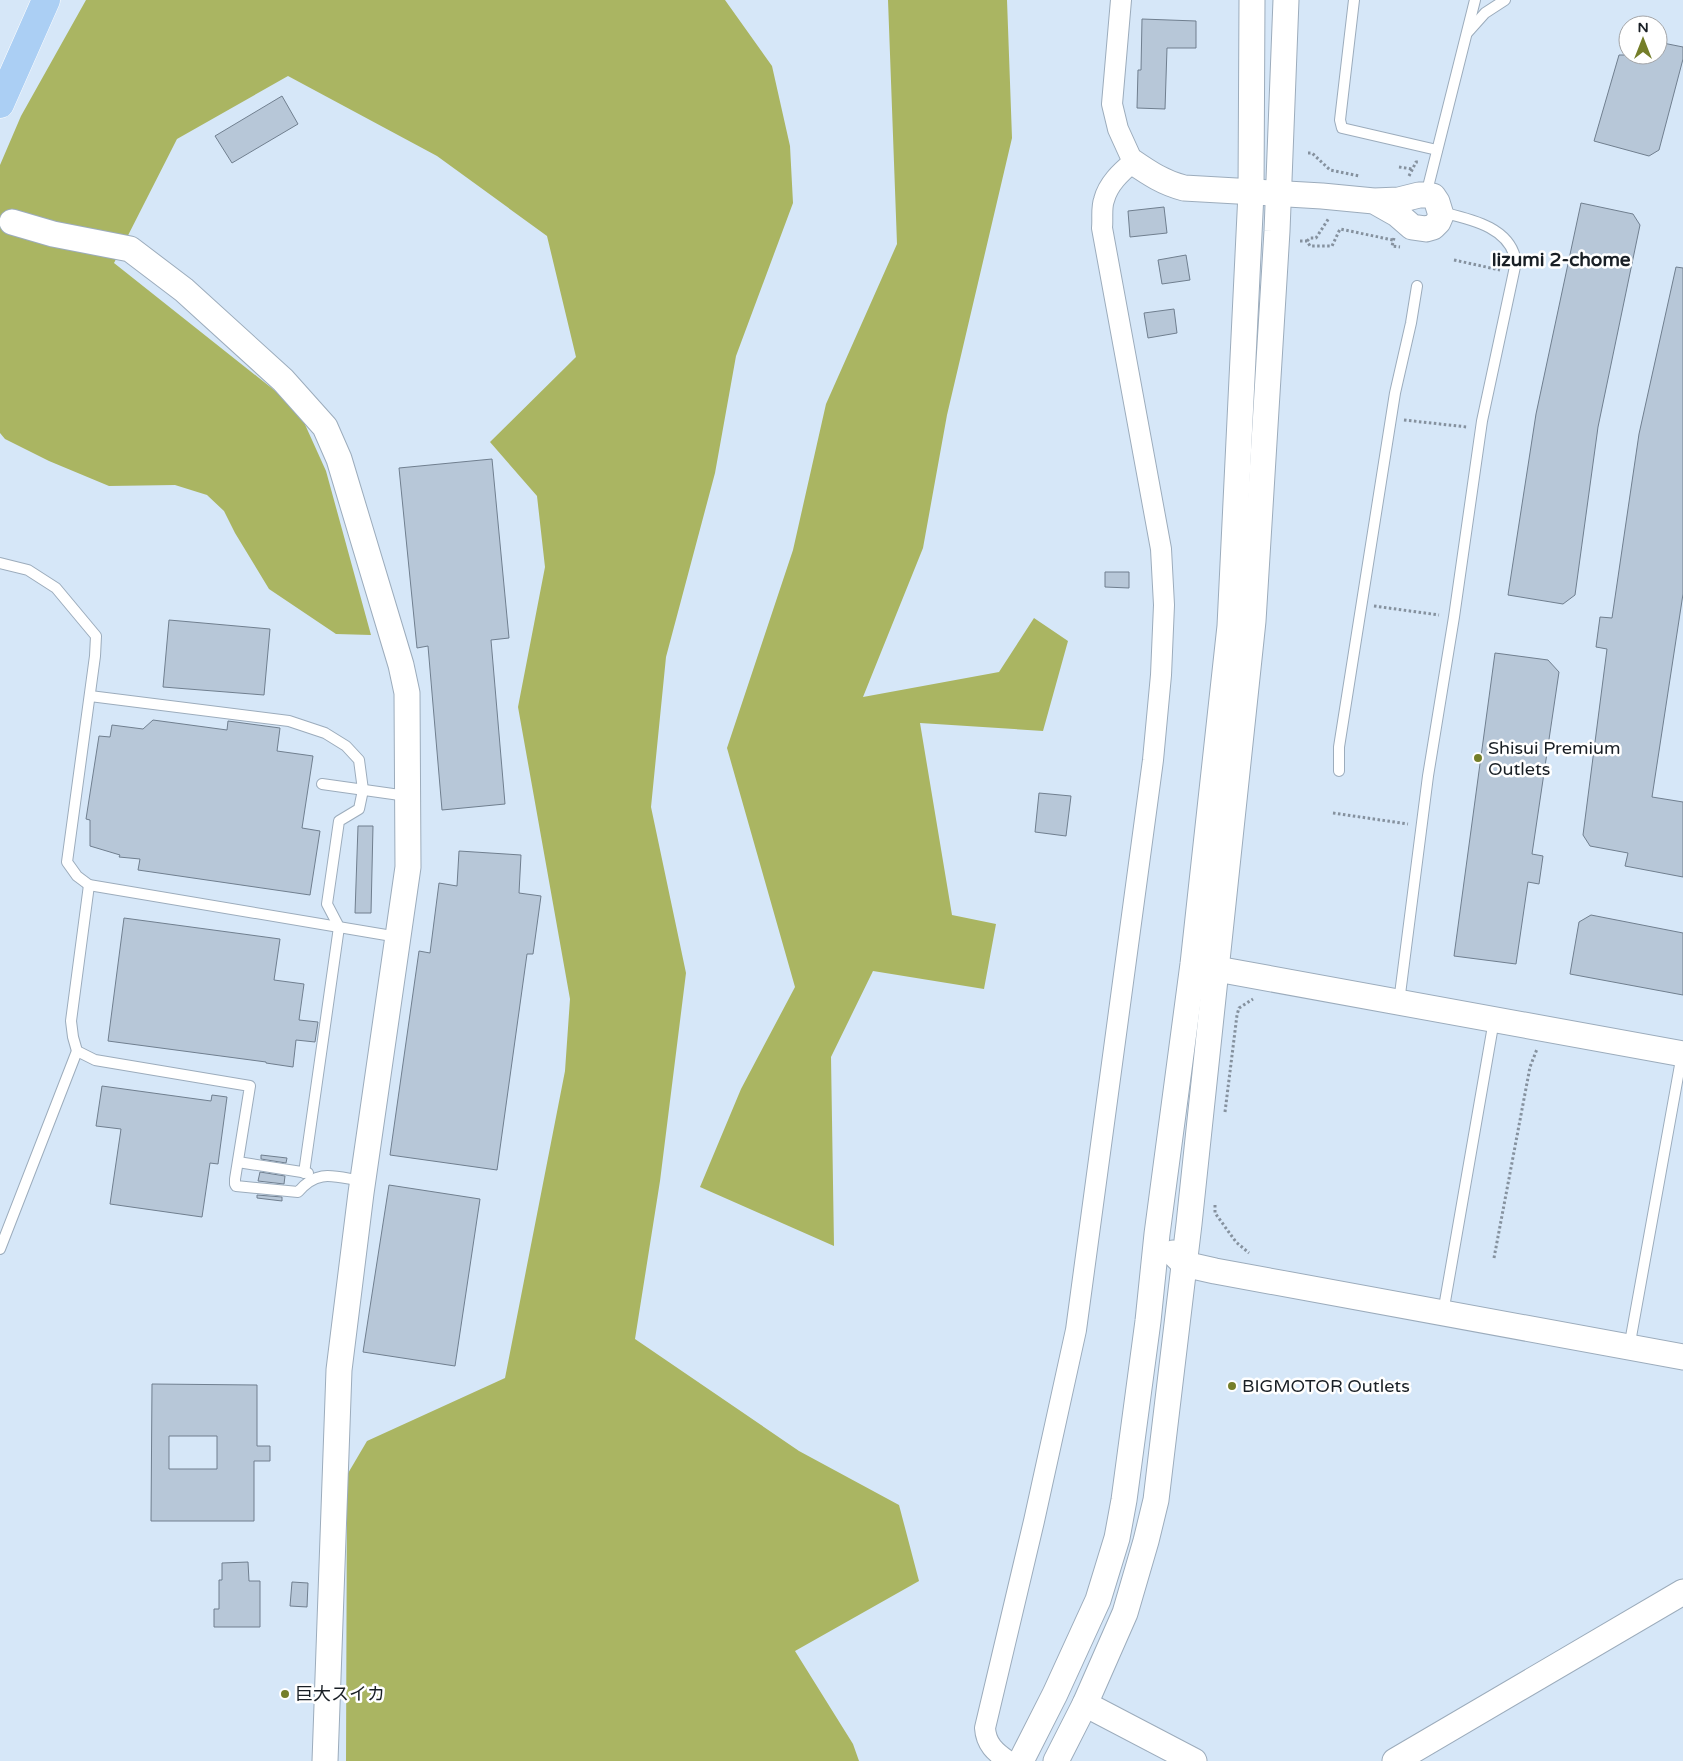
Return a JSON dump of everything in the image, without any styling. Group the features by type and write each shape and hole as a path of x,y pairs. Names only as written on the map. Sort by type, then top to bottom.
{"highway":[{"path":"0,104 46,0"}],"street":[{"path":"1121,0 1112,104 1118,128 1133,162 1151,175 1184,188 1374,201 1399,200 1419,194 1433,203 1438,222 1433,227 1412,227 1397,214 1374,201"},
{"path":"1021,1761 1055,1694 1098,1600 1116,1538 1124,1500 1148,1321 1157,1234 1193,964 1230,626 1251,193 1252,0"},
{"path":"1056,1761 1085,1704 1125,1613 1156,1500 1184,1264 1253,621 1277,231 1286,0"},
{"path":"1008,1761 990,1746 986,1739 985,1728 1036,1512 1076,1330 1154,760 1161,675 1164,605 1161,548 1102,228 1103,201 1109,188 1122,171 1133,162"},
{"path":"6,219 53,234 130,249 184,290 276,374 325,427 338,459 401,665 407,693 408,867 363,1181 339,1370 325,1761"},
{"path":"1216,969 1682,1054"},
{"path":"1157,1234 1169,1250 1184,1264 1683,1357"},
{"path":"1148,1321 1164,1285 1175,1271 1184,1264"},
{"path":"1395,1761 1683,1592"},
{"path":"1085,1704 1194,1761"}],"lane":[{"path":"1354,0 1340,120 1342,128 1437,150"},
{"path":"1399,1002 1428,776 1454,617 1482,421 1516,262 1511,246 1498,232 1433,203 1437,150 1475,0"},
{"path":"1467,33 1485,13 1505,0"},
{"path":"1339,772 1339,747 1361,604 1391,418 1417,286"},
{"path":"0,563 28,570 56,588 96,636 68,862 77,876 89,885 398,937"},
{"path":"90,696 289,721 324,733 346,746 358,760 363,790 358,809 339,821 327,904 339,927 304,1173"},
{"path":"322,784 408,796"},
{"path":"89,885 71,1021 73,1038 78,1051 95,1060 250,1086 234,1184 236,1186 298,1192 307,1182 322,1176"},
{"path":"1443,1312 1494,1019"},
{"path":"0,1249 78,1051"},
{"path":"1629,1348 1682,1054"},
{"path":"238,1162 363,1181"}],"path":[{"path":"1308,153 1312,153 1330,170 1368,178"},
{"path":"1403,181 1409,178 1416,162 1424,163"},
{"path":"1399,167 1412,169"},
{"path":"1306,242 1310,238 1316,238 1330,216"},
{"path":"1300,241 1306,242 1310,246 1332,246 1340,229 1394,240"},
{"path":"1394,234 1392,246 1400,247"},
{"path":"1391,418 1468,427"},
{"path":"1361,604 1439,615"},
{"path":"1333,813 1408,824"},
{"path":"1224,1121 1237,1015 1240,1008 1260,994"},
{"path":"1494,1258 1530,1067 1540,1042"},
{"path":"1214,1199 1215,1213 1236,1242 1247,1252 1256,1255"}],"green space":[{"path":"86,0 725,0 772,66 790,146 793,203 736,356 715,473 666,657 651,807 686,973 660,1181 635,1339 799,1451 899,1505 919,1581 795,1651 853,1744 859,1761 346,1761 347,1475 367,1441 505,1378 565,1071 570,999 518,707 545,567 537,496 490,442 576,357 547,236 437,156 288,76 177,139 114,263 298,409 326,471 371,635 336,634 269,589 224,511 207,495 175,485 109,486 49,461 5,439 0,433 0,165 21,116"},
{"path":"888,0 1007,0 1012,138 947,415 923,548 863,697 999,672 1034,618 1068,641 1043,731 920,723 952,915 996,924 984,989 873,971 831,1057 834,1246 700,1187 741,1089 795,987 727,748 793,550 826,404 897,244"}],"building":[{"path":"1142,19 1196,21 1196,48 1167,48 1165,109 1137,108 1138,70 1141,70"},
{"path":"1668,44 1683,47 1683,59 1659,150 1649,156 1594,141 1618,58 1618,65 1668,65"},
{"path":"282,96 298,124 232,163 215,136"},
{"path":"1581,203 1633,214 1640,225 1598,427 1575,595 1563,604 1508,595 1536,414"},
{"path":"1164,207 1167,233 1130,237 1128,211"},
{"path":"1186,255 1190,280 1162,284 1158,260"},
{"path":"1676,267 1683,268 1683,594 1652,797 1683,802 1683,877 1625,866 1628,853 1590,846 1583,835 1607,649 1596,647 1600,617 1612,618 1639,434"},
{"path":"1174,309 1177,333 1148,338 1144,313"},
{"path":"492,459 509,638 491,640 505,804 442,810 428,646 417,648 399,468"},
{"path":"1105,572 1129,572 1129,588 1105,587"},
{"path":"169,620 270,629 264,695 163,687"},
{"path":"1495,653 1548,660 1559,672 1532,854 1543,856 1539,884 1528,882 1516,964 1454,956"},
{"path":"153,720 227,730 228,721 280,728 277,751 313,756 302,828 320,831 310,895 138,870 140,859 119,857 120,855 90,846 90,820 86,819 99,736 110,737 112,725 143,729"},
{"path":"1039,793 1071,796 1066,836 1035,832"},
{"path":"358,826 373,826 371,913 355,913"},
{"path":"459,851 521,855 519,893 541,896 533,954 527,954 497,1170 390,1155 419,951 430,953 439,883 457,886"},
{"path":"1591,915 1683,933 1683,995 1570,974 1579,922"},
{"path":"124,918 280,939 274,980 304,984 299,1020 318,1022 315,1042 296,1040 293,1067 108,1041"},
{"path":"102,1086 211,1101 212,1095 227,1097 218,1164 210,1163 202,1217 110,1204 121,1129 96,1126"},
{"path":"261,1155 287,1158 286,1163 261,1159"},
{"path":"260,1172 285,1176 284,1184 258,1181"},
{"path":"389,1185 480,1199 455,1366 363,1352"},
{"path":"257,1195 282,1197 282,1201 257,1198"},
{"path":"152,1384 257,1385 257,1446 270,1446 270,1461 254,1461 254,1521 151,1521","holes":["169,1436 217,1436 217,1469 169,1469"]},
{"path":"248,1562 249,1581 260,1581 260,1627 214,1627 214,1609 219,1609 219,1580 222,1580 222,1563"},
{"path":"292,1582 308,1583 307,1607 290,1606"}],"place":[{"name":"Shisui Premium Outlets","path":"1478,758"},
{"name":"BIGMOTOR Outlets","path":"1232,1386"},
{"name":"巨大スイカ","path":"285,1694"}],"district":[{"name":"Iizumi 2-chome","path":"1561,259"}]}
